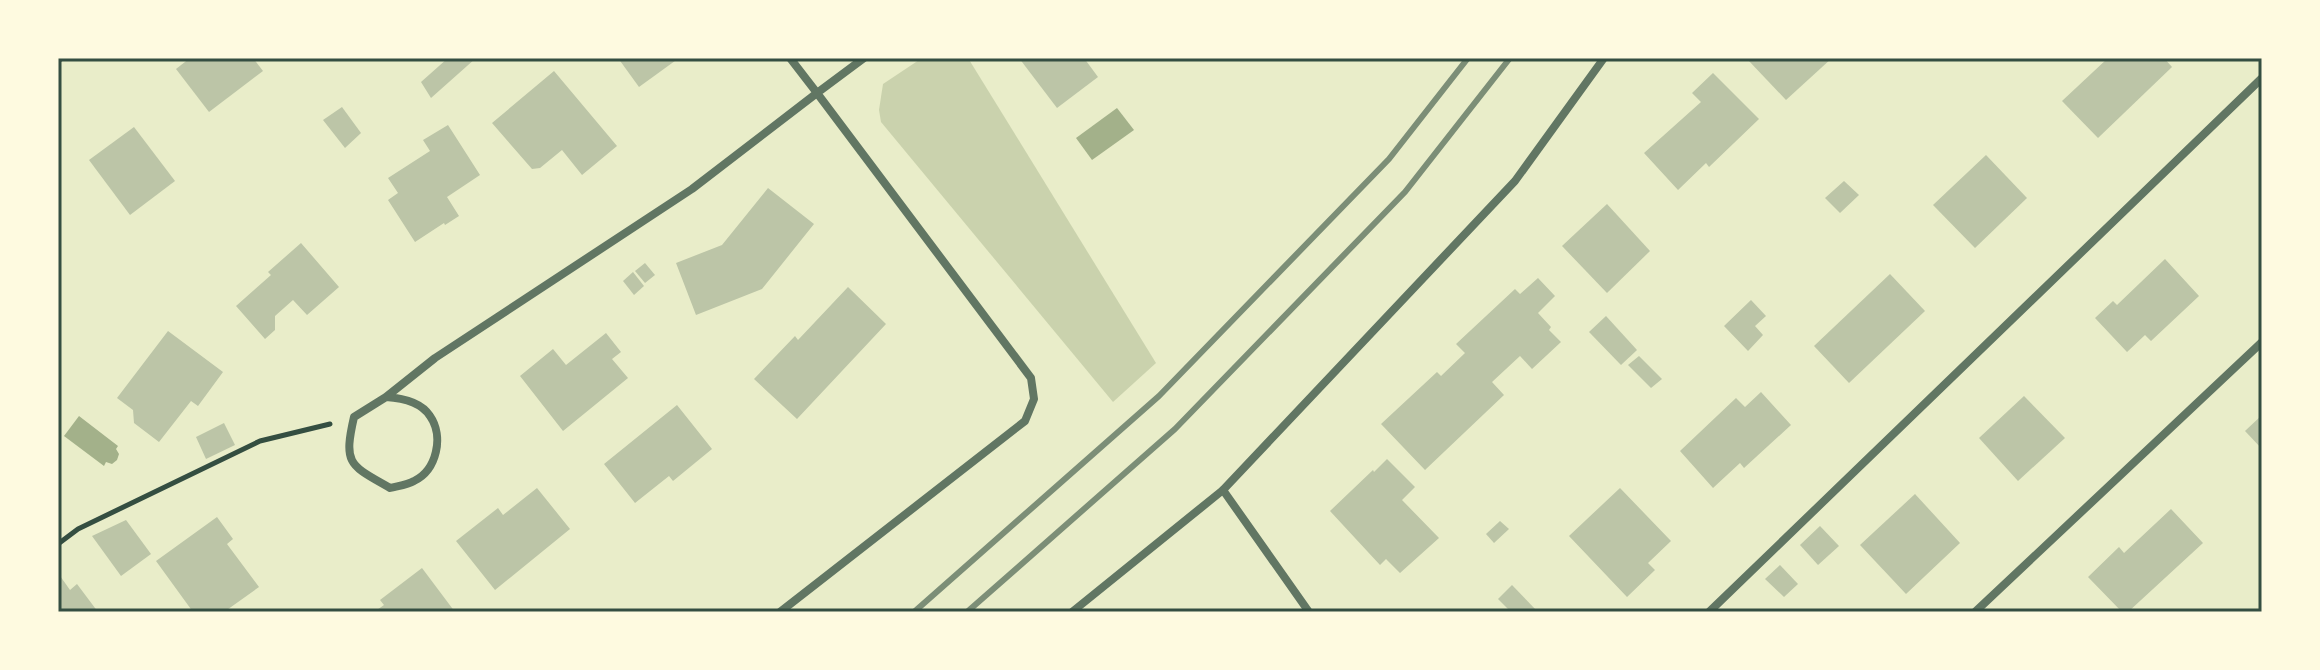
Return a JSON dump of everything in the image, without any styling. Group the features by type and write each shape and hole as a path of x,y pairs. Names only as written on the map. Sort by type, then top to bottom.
{"street":[{"path":"780,612 1025,421 1034,399 1031,378 790,58"},
{"path":"386,397 407,399 430,415 438,438 433,464 416,481 390,488 356,469 347,447 354,417 386,397 435,358 692,189 864,58"},
{"path":"1072,612 1223,490 1515,181 1604,58"},
{"path":"1709,612 2262,78"},
{"path":"1975,612 2262,342"},
{"path":"1223,490 1309,612"}],"path":[{"path":"58,544 78,529 260,441 354,417"}],"shaded area":[{"path":"922,58 968,58 1156,363 1113,402 881,122 879,110 883,84"},
{"path":"1117,108 1134,130 1092,160 1076,138"},
{"path":"79,416 118,446 117,460 112,464 106,462 104,466 64,436"}],"building":[{"path":"190,58 253,58 263,71 209,112 176,69"},
{"path":"448,58 476,58 431,98 421,82"},
{"path":"618,58 679,58 639,87"},
{"path":"1019,58 1084,58 1098,77 1057,108"},
{"path":"1832,58 1786,100 1748,60"},
{"path":"2108,58 2164,58 2172,67 2098,138 2062,101"},
{"path":"554,71 617,146 582,175 562,150 540,168 532,169 492,123"},
{"path":"1713,73 1759,119 1709,167 1706,163 1678,190 1644,153 1701,102 1692,93"},
{"path":"342,107 361,133 345,148 323,120"},
{"path":"448,125 480,175 447,197 459,216 415,242 388,200 398,193 388,178 430,151 423,140"},
{"path":"134,127 175,181 130,215 89,160"},
{"path":"1986,155 2027,198 1975,248 1933,205"},
{"path":"1844,181 1859,195 1840,213 1825,198"},
{"path":"768,188 814,224 762,289 696,315 676,263 722,245"},
{"path":"1607,204 1650,251 1607,293 1562,246"},
{"path":"301,243 339,287 307,315 293,300 275,316 275,330 265,339 236,306"},
{"path":"2165,259 2199,296 2151,341 2145,335 2127,352 2095,318 2113,301 2117,305"},
{"path":"645,263 655,275 645,283 635,271"},
{"path":"633,272 644,286 634,295 623,281"},
{"path":"1890,274 1925,311 1849,383 1814,346"},
{"path":"1538,278 1555,296 1538,313 1561,342 1532,369 1520,356 1492,382 1504,395 1425,470 1381,424 1437,372 1441,376 1465,353 1456,344 1515,289 1520,294"},
{"path":"848,287 886,324 797,419 754,379 795,336 798,340"},
{"path":"1751,300 1766,316 1755,326 1763,335 1748,351 1724,326"},
{"path":"1606,316 1637,350 1621,365 1589,332"},
{"path":"168,331 223,372 198,406 191,401 159,442 134,423 133,410 117,398"},
{"path":"606,333 621,352 612,359 628,378 563,431 520,376 553,349 566,365"},
{"path":"1639,356 1662,379 1651,388 1628,365"},
{"path":"1761,392 1791,425 1744,468 1740,463 1713,488 1680,451 1736,398 1745,407"},
{"path":"2024,396 2065,438 2018,481 1979,438"},
{"path":"677,405 712,449 673,481 669,476 635,503 604,464"},
{"path":"2262,415 2262,449 2245,431"},
{"path":"224,423 235,445 206,459 196,437"},
{"path":"1387,459 1415,487 1402,500 1439,538 1400,573 1386,559 1380,565 1330,511"},
{"path":"537,488 570,529 495,590 456,541 498,508 503,515"},
{"path":"1620,488 1671,541 1648,563 1655,570 1627,597 1569,536"},
{"path":"1915,494 1960,543 1906,594 1860,545"},
{"path":"2171,509 2203,543 2128,612 2122,612 2088,577 2119,547 2124,553"},
{"path":"217,517 233,539 227,544 259,587 224,612 193,612 156,561"},
{"path":"126,520 151,554 121,576 92,536"},
{"path":"1500,521 1509,529 1494,543 1486,534"},
{"path":"1820,526 1839,546 1818,565 1800,545"},
{"path":"1780,565 1798,584 1784,597 1765,579"},
{"path":"422,568 455,612 374,612 384,605 380,600"},
{"path":"58,573 70,590 77,584 98,612 58,612"},
{"path":"1512,585 1538,612 1511,612 1498,599"}],"railway":[{"path":"914,612 1159,396 1389,159 1468,58"},
{"path":"967,612 1175,429 1405,192 1510,58"}]}
